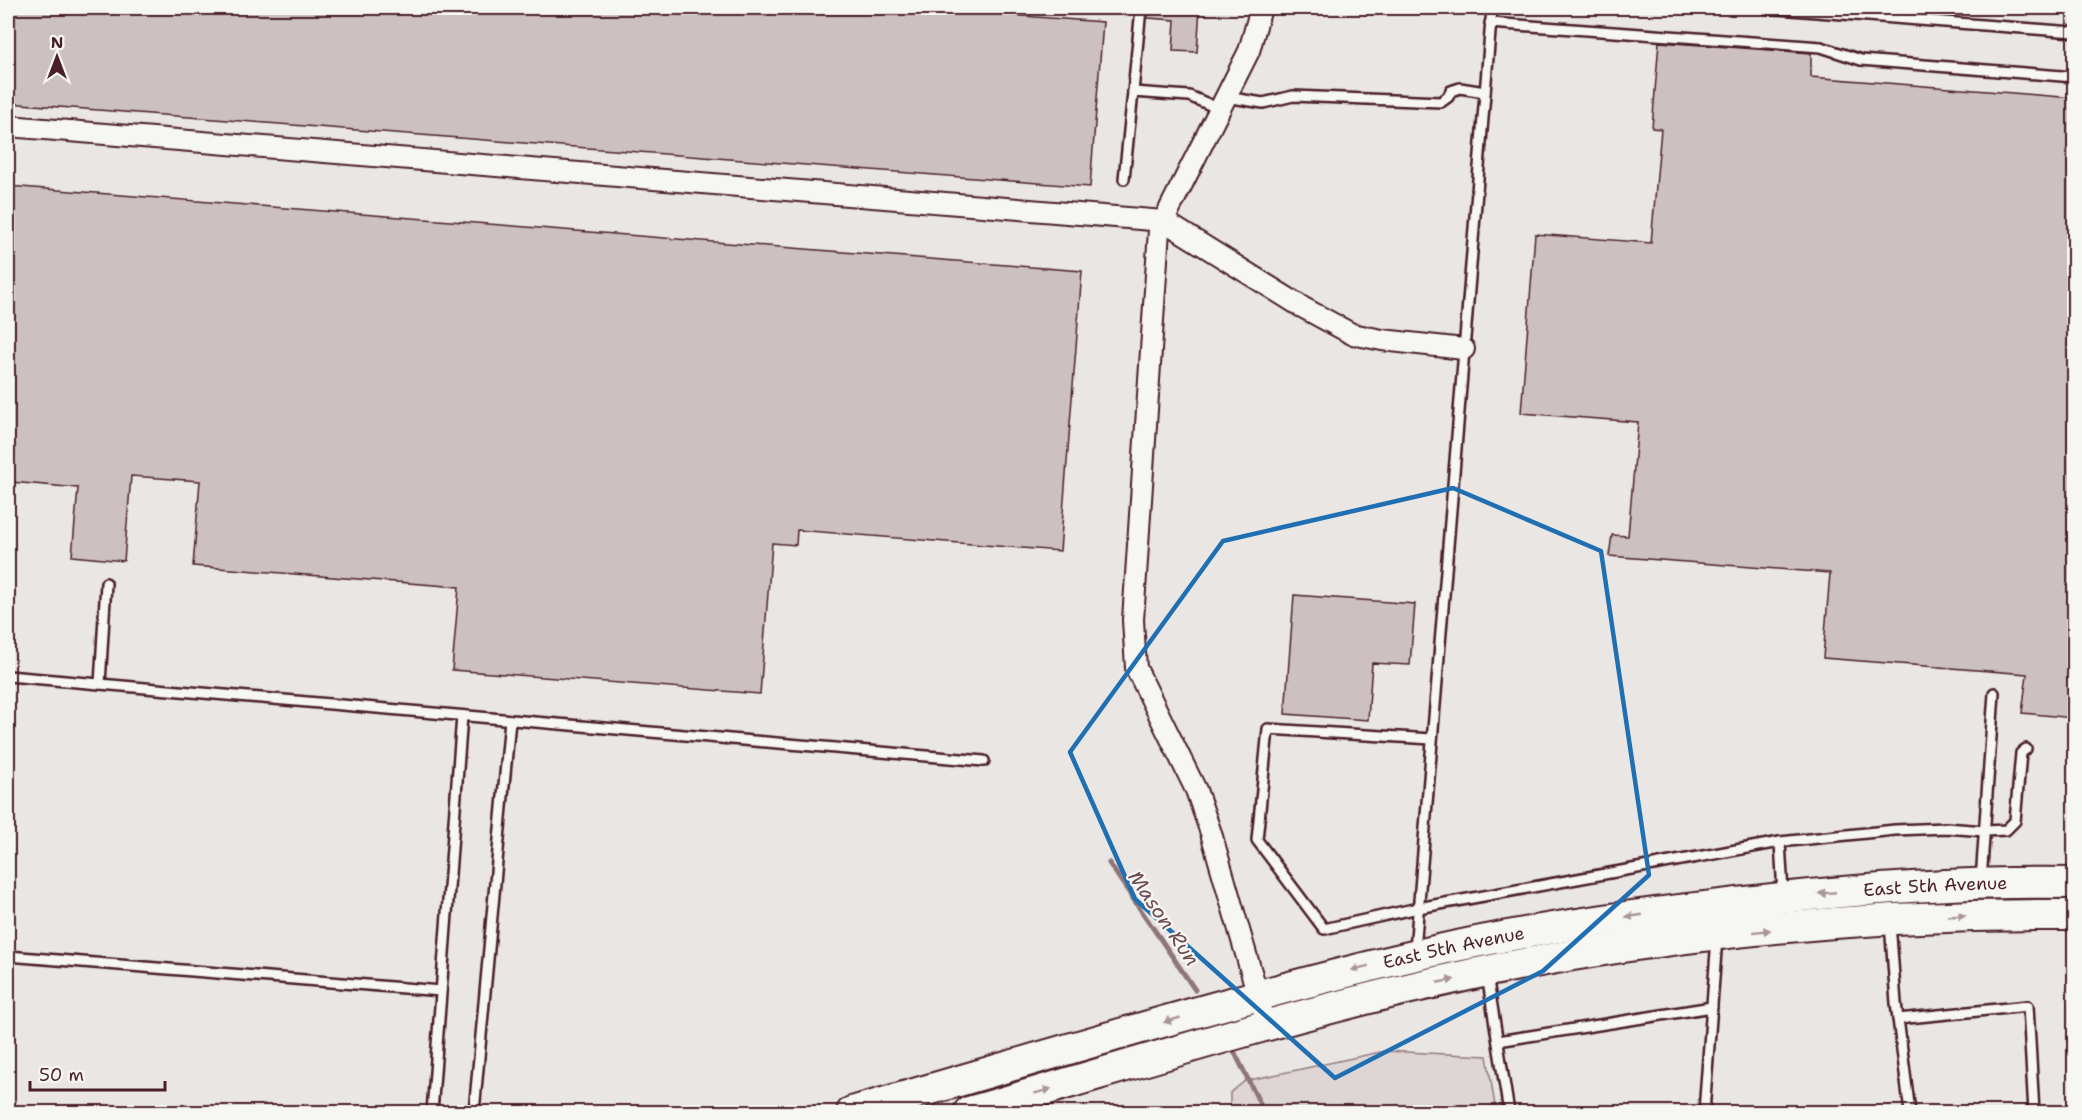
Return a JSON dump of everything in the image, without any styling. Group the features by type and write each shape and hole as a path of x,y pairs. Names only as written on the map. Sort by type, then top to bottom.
{"main road":[{"name":"East 5th Avenue","path":"852,1113 1258,996 1413,972 1487,973 1557,958 1717,936 1981,883 2074,883"},
{"name":"East 5th Avenue","path":"969,1113 1208,1041 1267,1026 1413,972 1494,939 1606,920 1783,897 1888,903 2008,915 2074,915"}],"street":[{"path":"1261,8 1249,51 1160,230 1133,620 1136,668 1196,790 1211,833 1267,1026"},
{"path":"8,126 1164,221 1302,307 1352,334 1382,340 1464,349"}],"lane":[{"path":"1124,178 1141,8"},
{"path":"1413,972 1492,8"},
{"path":"1765,8 2074,32"},
{"path":"1490,23 1821,47 1861,60 2074,77"},
{"path":"1133,92 1189,96 1223,103 1263,103 1293,96 1441,102 1448,97 1451,91 1460,88 1485,92"},
{"path":"100,684 106,583"},
{"path":"8,676 984,761"},
{"path":"1981,883 1994,693"},
{"path":"432,1113 462,716"},
{"path":"474,1113 510,720"},
{"path":"1432,739 1268,729 1257,840 1324,929 1418,908 1780,842 1895,830 1946,828 2006,830 2015,821 2021,753 2026,749"},
{"path":"1780,842 1783,897"},
{"path":"1888,903 1898,1019 1910,1113"},
{"path":"1704,1113 1717,936"},
{"path":"8,956 441,991"},
{"path":"1487,973 1509,1113"},
{"path":"1898,1019 2028,1006 2034,1113"},
{"path":"1498,1041 1712,1007"}],"highlighted area":[{"path":"1453,488 1601,551 1649,875 1543,971 1335,1078 1135,899 1070,752 1223,541"}],"shaded area":[{"path":"8,8 2074,8 2074,1112 8,1112"},
{"path":"1385,1051 1487,1056 1496,1112 1230,1112 1230,1093 1245,1081"}],"building":[{"path":"8,8 912,8 1103,22 1090,187 8,103"},
{"path":"1148,8 1200,8 1197,52 1173,51 1175,20 1148,18"},
{"path":"1659,42 1811,53 1811,77 2074,98 2074,718 2022,713 2027,674 1823,658 1830,573 1609,556 1612,535 1628,536 1638,422 1521,413 1535,234 1651,243 1661,129 1652,128"},
{"path":"8,186 1082,271 1060,551 797,530 796,545 772,543 760,694 452,670 459,587 193,566 200,481 131,476 124,561 72,556 78,488 11,482 13,466 8,466"},
{"path":"1294,595 1415,604 1410,665 1372,663 1368,720 1285,714"}],"waterway":[{"name":"Mason Run","path":"1109,863 1195,990"},
{"name":"Mason Run","path":"1235,1053 1264,1112"}]}
